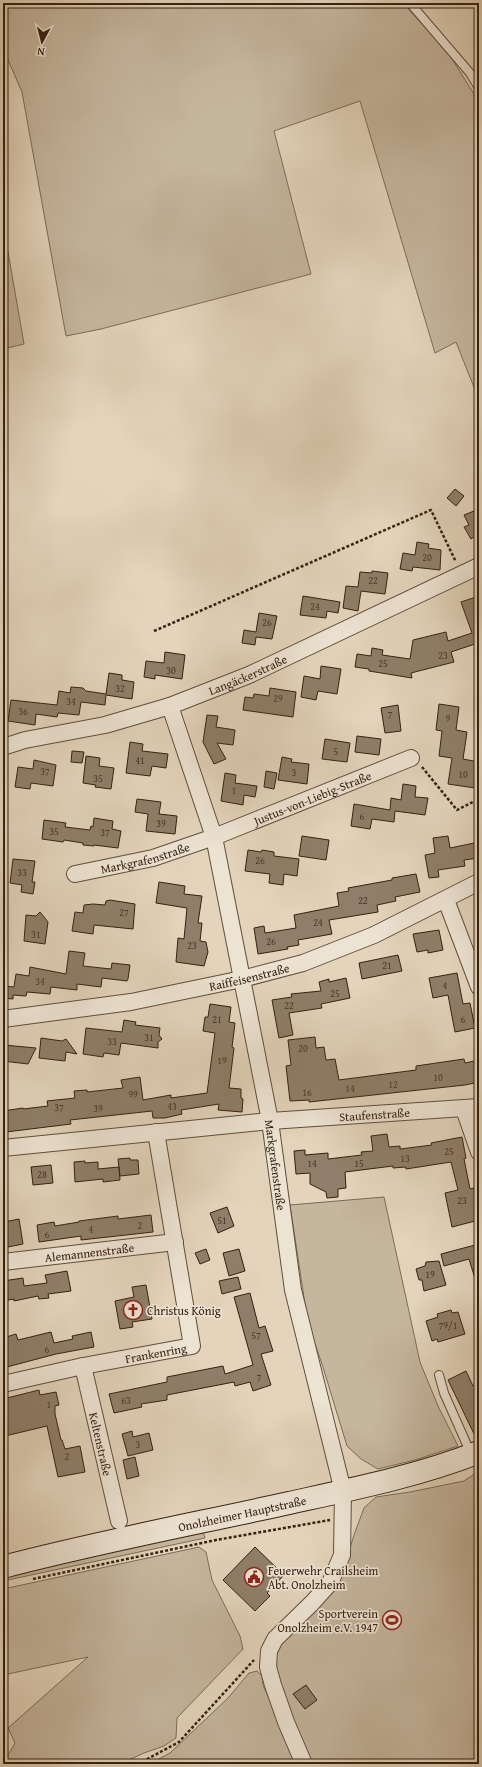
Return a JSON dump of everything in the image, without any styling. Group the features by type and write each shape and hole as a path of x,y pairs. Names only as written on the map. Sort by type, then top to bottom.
{"main road":[{"name":"Onolzheimer Hauptstraße","path":"3,1567 404,1477 475,1453"}],"street":[{"name":"Langäckerstraße","path":"3,747 25,740 105,725 170,706 249,675 479,566"},
{"name":"Markgrafenstraße","path":"170,706 214,837 270,1121 293,1290 343,1491 344,1517 342,1555 330,1583 312,1603 275,1638 269,1651"},
{"name":"Justus-von-Liebig-Straße","path":"214,837 411,758"},
{"name":"Markgrafenstraße","path":"75,874 154,858 214,837"},
{"name":"Raiffeisenstraße","path":"3,1019 130,1002 242,979 303,963 374,935 479,882"},
{"path":"446,900 479,987"},
{"path":"471,1108 479,1152"},
{"name":"Staufenstraße","path":"270,1121 471,1108"},
{"path":"3,1148 270,1121"},
{"name":"Frankenring","path":"3,1384 83,1366 192,1346 156,1132"},
{"name":"Alemannenstraße","path":"3,1262 175,1242"},
{"name":"Keltenstraße","path":"83,1366 119,1521"},
{"path":"269,1651 268,1667 273,1685 286,1722 304,1764"}],"lane":[{"path":"410,3 470,72 479,88"},
{"path":"438,1375 444,1393 475,1453"}],"path":[{"path":"154,631 431,510 462,574"},
{"path":"411,758 424,769 457,810 479,800"},
{"path":"30,1580 216,1540 344,1517"},
{"path":"138,1764 179,1742 251,1662 269,1651"}],"shaded area":[{"path":"3,3 403,3 449,54 479,102 479,400 456,342 435,353 360,101 274,131 311,274 101,329 66,336 22,92 3,51"},
{"path":"3,223 24,344 3,349"},
{"path":"384,1197 420,1362 438,1406 458,1446 415,1460 378,1469 361,1459 347,1446 308,1324 290,1205"},
{"name":"Sportverein Onolzheim e.V. 1947","path":"479,1471 479,1764 309,1764 270,1653 338,1587 364,1508 376,1497 464,1481"},
{"path":"203,1532 205,1538 3,1581 3,1574"},
{"path":"199,1547 206,1552 212,1580 240,1636 243,1649 177,1718 176,1738 164,1746 120,1764 3,1764 15,1743 8,1728 88,1657 3,1675 3,1589"},
{"path":"257,1671 262,1676 263,1685 298,1764 149,1764 170,1753 228,1698 249,1673"}],"building":[{"path":"455,489 464,496 456,506 447,498"},
{"path":"479,509 479,544 475,536 471,539 464,527 469,525 464,515"},
{"path":"417,542 429,544 428,548 441,550 440,570 413,567 412,571 400,569 403,553 415,555"},
{"path":"372,571 388,573 385,594 361,591 358,611 343,608 346,586 358,587 360,572 372,573"},
{"path":"303,596 340,602 338,613 327,611 326,618 300,615"},
{"path":"479,596 479,649 477,650 475,644 451,652 454,662 411,673 412,678 369,671 369,669 355,667 357,654 371,656 372,648 383,650 382,655 410,659 413,640 446,632 448,641 472,633 461,602"},
{"path":"259,613 277,616 272,639 256,637 255,645 242,643 244,630 256,632"},
{"path":"165,652 185,655 182,679 155,675 155,679 144,677 146,661 164,663"},
{"path":"321,666 341,669 337,694 318,691 316,700 301,697 304,676 320,679"},
{"path":"109,673 122,675 122,680 134,682 132,699 106,695 105,705 81,702 79,715 58,713 57,717 36,714 35,725 8,721 11,700 57,705 59,691 70,693 71,687 83,688 86,691 106,694"},
{"path":"270,688 296,692 293,717 243,710 245,697 253,698 254,694 269,696"},
{"path":"439,704 459,707 456,730 467,732 463,759 479,762 475,788 448,784 452,758 439,756 442,731 436,730"},
{"path":"398,705 401,731 385,733 381,708"},
{"path":"207,715 218,716 216,727 235,730 233,745 217,743 226,759 214,764 203,742"},
{"path":"357,736 381,739 379,755 355,752"},
{"path":"325,739 350,743 347,762 322,759"},
{"path":"130,742 143,744 142,751 168,754 166,768 152,766 150,776 126,773"},
{"path":"72,751 84,752 82,763 71,762"},
{"path":"86,756 100,758 99,766 114,768 111,789 95,787 96,785 83,783"},
{"path":"282,757 292,759 291,762 309,764 307,784 278,780"},
{"path":"34,760 56,765 53,786 31,783 30,789 15,787 18,767 33,769"},
{"path":"266,771 277,773 274,789 264,787"},
{"path":"225,773 236,775 235,783 257,786 255,797 244,795 243,805 221,801"},
{"path":"403,784 416,786 415,797 428,798 425,815 395,811 394,822 372,819 370,829 351,826 354,804 390,810 391,798 401,800"},
{"path":"137,799 161,802 159,814 177,816 175,834 146,831 148,814 135,812"},
{"path":"94,818 113,821 112,829 121,831 118,848 83,845 83,843 64,840 63,842 42,839 44,820 66,823 65,827 90,830 91,826 93,827"},
{"path":"302,836 329,840 326,860 299,856"},
{"path":"448,836 450,848 479,842 479,858 464,860 465,866 438,870 439,877 429,878 425,855 435,853 433,838"},
{"path":"248,850 274,852 274,856 299,859 297,876 284,874 283,885 269,883 270,874 245,871"},
{"path":"13,859 35,861 32,882 35,882 33,894 21,892 22,885 10,883"},
{"path":"416,874 420,892 395,897 396,901 377,905 378,912 329,920 332,934 298,940 299,945 287,947 288,949 258,954 254,928 264,926 265,933 296,928 294,915 339,906 337,893 349,891 348,888"},
{"path":"159,882 185,886 184,894 202,896 198,923 202,923 200,941 206,942 208,952 204,966 176,962 178,938 184,939 187,908 156,903"},
{"path":"110,900 135,904 133,929 94,925 93,934 72,931 75,912 83,913 84,905 105,905 106,901"},
{"path":"40,912 48,922 45,944 24,941 26,915 36,916"},
{"path":"439,930 443,950 428,953 428,950 417,952 413,934"},
{"path":"69,951 85,953 83,966 111,969 112,963 130,965 128,979 127,981 102,978 101,987 77,984 77,990 51,987 50,994 27,992 26,996 13,995 13,999 3,998 3,986 14,987 16,974 29,976 30,967 66,974"},
{"path":"398,955 402,971 362,979 359,963"},
{"path":"457,973 463,1004 470,1003 475,1028 455,1032 448,995 433,998 429,978"},
{"path":"346,978 350,998 321,1004 322,1008 289,1013 293,1035 279,1038 272,1000 292,997 291,994 321,991 319,982 329,979 329,982"},
{"path":"210,1004 231,1007 229,1022 235,1023 232,1047 234,1048 229,1088 241,1089 241,1098 243,1099 242,1112 218,1110 219,1104 181,1110 182,1114 165,1118 153,1118 152,1111 70,1120 71,1124 6,1132 6,1130 3,1131 3,1111 48,1106 47,1101 75,1098 74,1091 87,1090 87,1092 123,1088 121,1080 140,1077 143,1100 171,1095 171,1098 207,1093 215,1033 203,1031 205,1017 208,1017"},
{"path":"124,1020 136,1022 135,1025 160,1028 159,1035 162,1039 158,1042 158,1048 121,1043 119,1055 104,1053 103,1057 83,1054 86,1028 122,1032"},
{"path":"315,1037 316,1048 324,1047 326,1060 335,1059 339,1080 416,1070 416,1066 464,1059 465,1063 479,1060 479,1082 465,1085 309,1102 309,1100 290,1101 286,1066 291,1065 288,1040"},
{"path":"41,1038 62,1041 66,1039 77,1054 66,1052 65,1061 39,1058"},
{"path":"4,1045 36,1048 28,1064 3,1061"},
{"path":"387,1134 389,1147 400,1146 400,1149 432,1145 431,1143 462,1137 466,1158 464,1159 470,1189 474,1188 479,1207 479,1220 452,1227 445,1193 458,1190 451,1162 406,1169 406,1167 393,1168 393,1166 345,1172 346,1188 338,1189 338,1197 327,1198 326,1192 310,1184 310,1173 296,1174 294,1151 305,1150 305,1155 328,1153 328,1159 362,1155 361,1152 373,1151 371,1136"},
{"path":"130,1158 130,1160 138,1160 139,1174 120,1176 118,1159"},
{"path":"85,1161 85,1163 98,1162 98,1169 119,1167 120,1180 103,1182 103,1179 75,1182 74,1162"},
{"path":"51,1165 53,1183 33,1185 31,1167"},
{"path":"227,1207 234,1226 218,1233 210,1213"},
{"path":"151,1215 153,1232 81,1240 81,1236 39,1242 37,1225 54,1222 55,1226 118,1216 118,1219"},
{"path":"19,1219 23,1244 3,1248 3,1230 6,1229 4,1222"},
{"path":"479,1244 479,1281 476,1282 469,1259 444,1266 441,1254"},
{"path":"206,1249 210,1260 200,1264 195,1253"},
{"path":"239,1249 245,1271 229,1276 223,1253"},
{"path":"439,1261 446,1285 424,1291 422,1280 419,1280 416,1269 425,1266 426,1262"},
{"path":"67,1271 71,1291 48,1294 49,1298 39,1299 38,1296 14,1301 14,1299 3,1301 3,1281 23,1278 24,1286 47,1283 45,1275"},
{"path":"238,1277 241,1289 222,1294 219,1281"},
{"name":"Christus König","path":"146,1285 152,1319 132,1322 133,1327 120,1329 115,1301 134,1297 132,1287"},
{"path":"250,1293 259,1328 265,1326 273,1351 261,1354 271,1385 253,1391 250,1382 235,1386 234,1382 167,1395 167,1400 141,1404 142,1407 114,1413 109,1394 167,1382 167,1377 223,1366 225,1374 253,1365 234,1297"},
{"path":"451,1310 452,1313 458,1312 465,1334 438,1342 437,1339 432,1341 426,1321 438,1317 437,1314"},
{"path":"51,1332 54,1343 73,1339 72,1336 91,1332 94,1347 56,1354 3,1368 3,1338 16,1334 18,1340"},
{"path":"466,1371 473,1386 479,1384 479,1440 477,1440 448,1380"},
{"path":"39,1390 40,1395 56,1392 59,1405 55,1406 55,1414 61,1440 65,1449 80,1446 85,1472 58,1477 47,1426 5,1436 3,1428 3,1399"},
{"path":"132,1431 133,1437 149,1433 153,1450 128,1456 122,1434"},
{"path":"135,1457 139,1476 127,1479 123,1460"},
{"name":"Feuerwehr Crailsheim Abt. Onolzheim","path":"255,1547 284,1575 267,1593 270,1596 255,1611 223,1580"},
{"path":"306,1685 317,1700 305,1709 293,1694"}],"place":[{"name":"Christus König","path":"133,1310"},
{"name":"Feuerwehr Crailsheim Abt. Onolzheim","path":"254,1577"},
{"name":"Sportverein Onolzheim e.V. 1947","path":"392,1620"}]}
